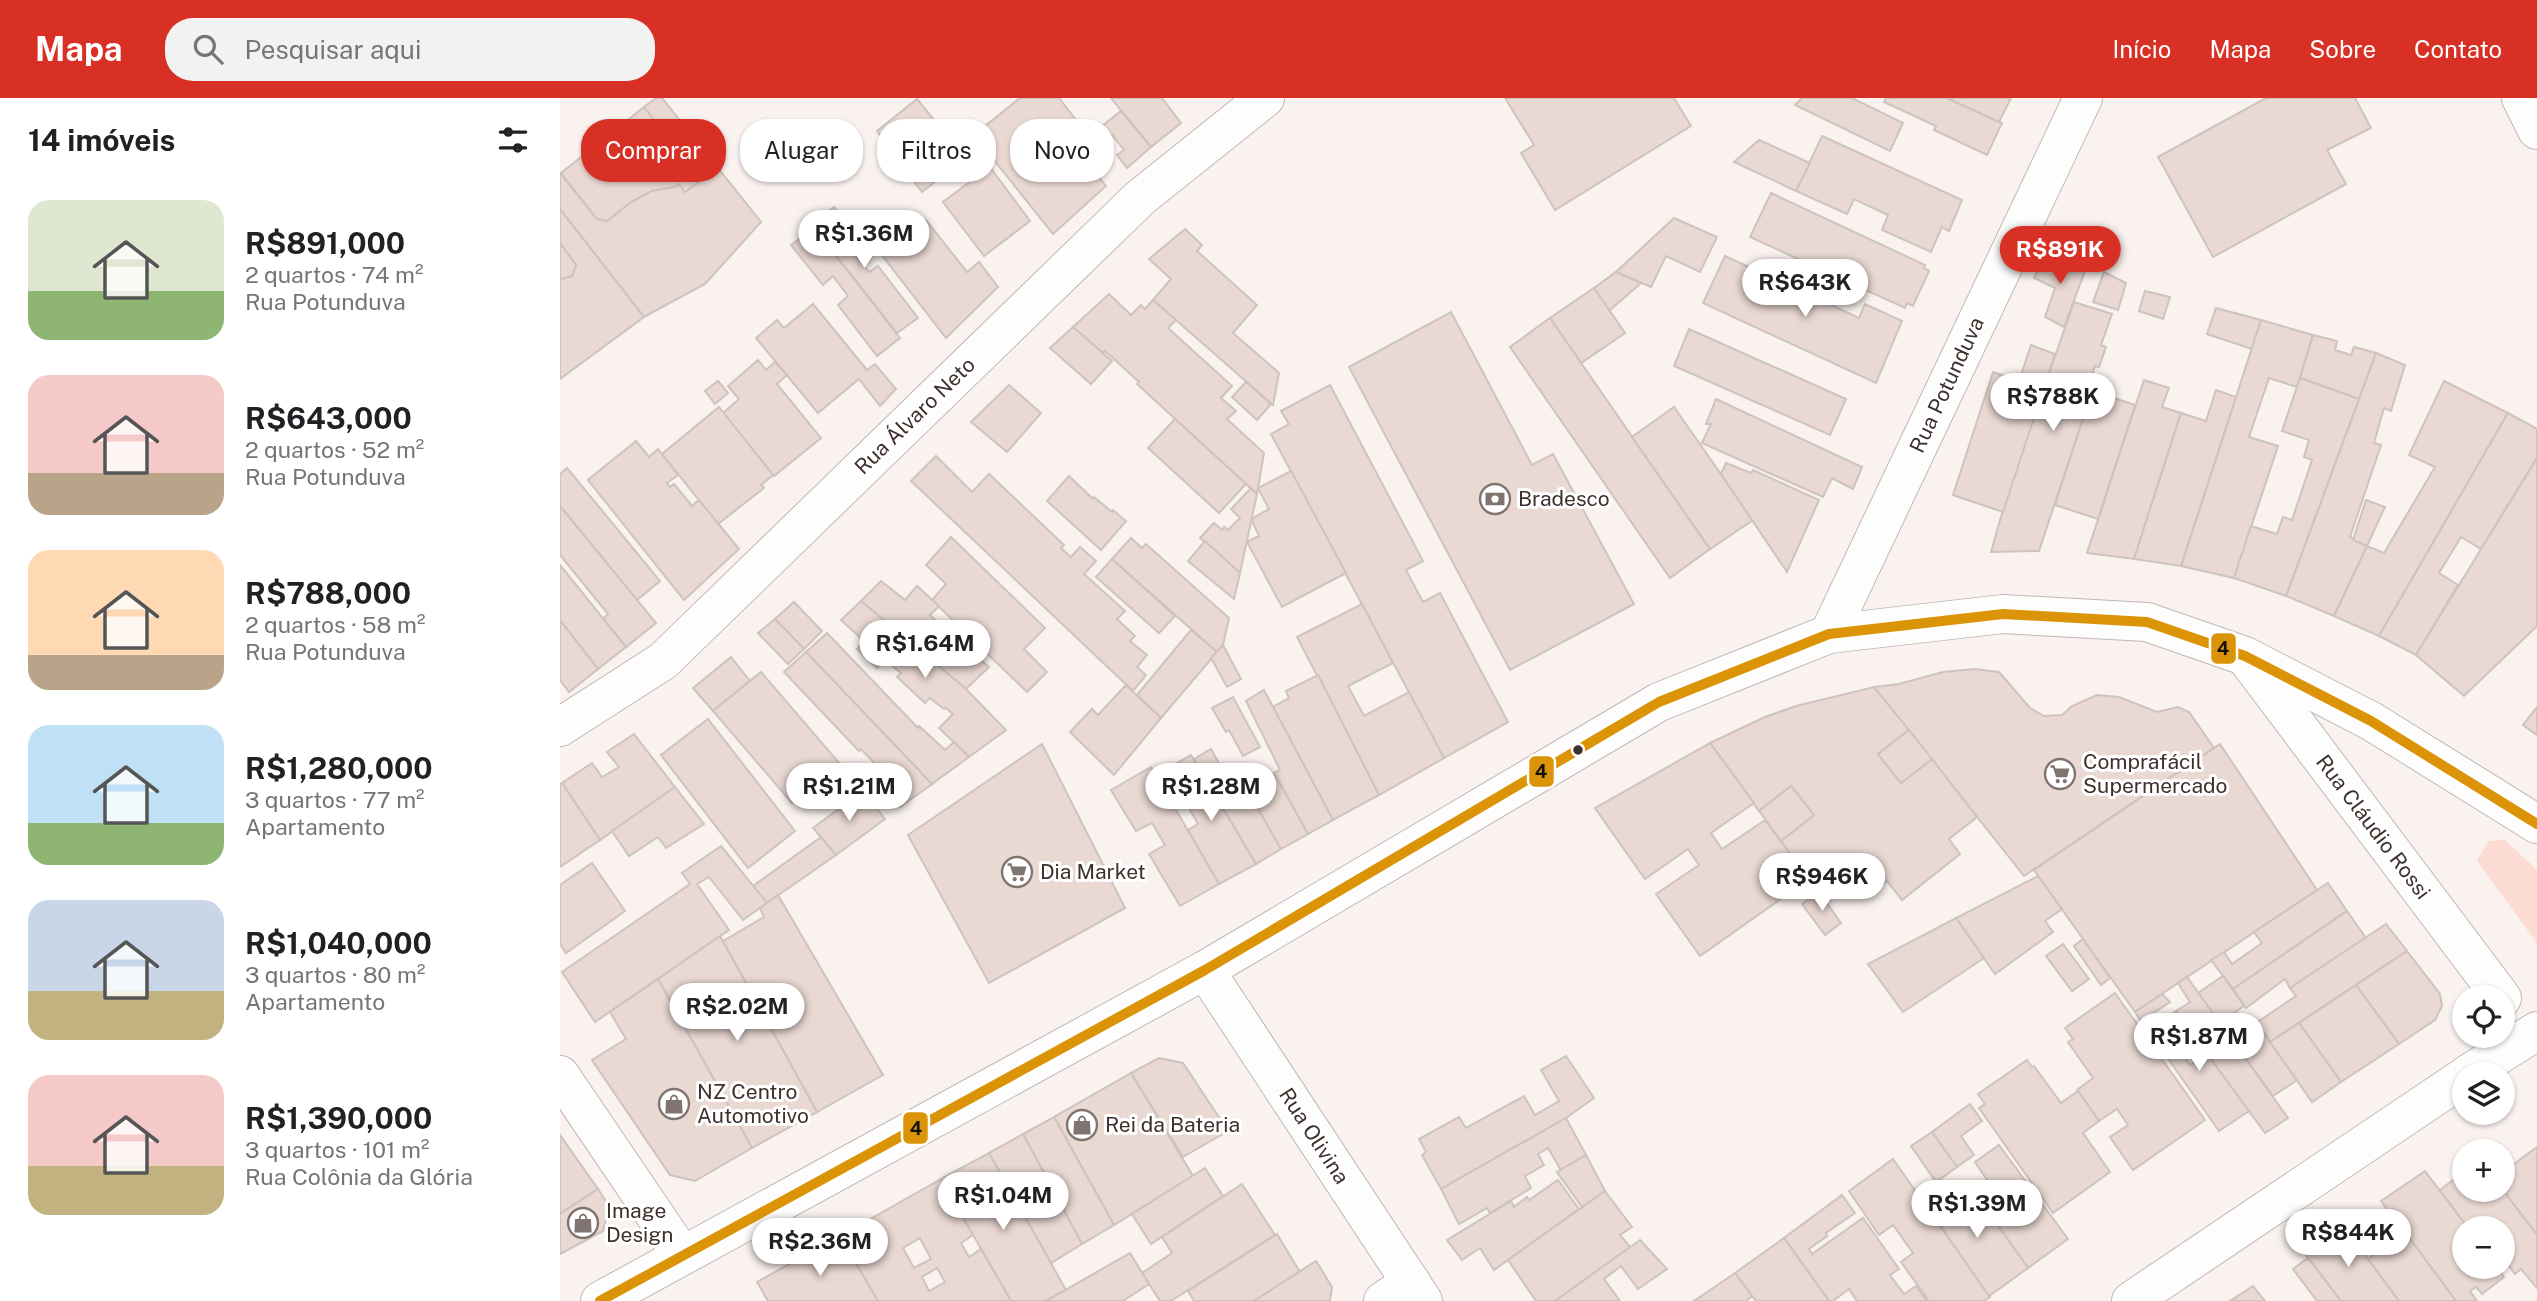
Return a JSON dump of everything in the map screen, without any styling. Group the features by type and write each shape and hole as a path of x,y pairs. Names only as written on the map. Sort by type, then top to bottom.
{"street":[{"name":"Rua Álvaro Neto","path":"560,727 663,661 1140,198 1265,98"},
{"name":"Rua Potunduva","path":"1829,635 2083,98"},
{"path":"2521,98 2537,130"},
{"path":"600,1301 1205,971 1659,702 1829,635 2003,614 2147,622 2245,656 2371,721 2454,770 2537,824"},
{"name":"Rua Cláudio Rossi","path":"2245,656 2492,985"},
{"name":"Rua Olivina","path":"1205,971 1405,1295"},
{"name":"Rua Cláudio Rossi","path":"2515,1013 2535,1037"},
{"path":"2491,1062 2535,1037"},
{"path":"560,1075 682,1255"},
{"path":"2132,1301 2452,1085"}],"shaded area":[{"path":"2505,840 2537,870 2537,943 2477,861 2488,841"}],"building":[{"path":"656,98 662,98 679,119 653,119 644,107"},
{"path":"1020,98 1059,98 1075,119 1010,119 1010,180 996,163 996,119 994,119"},
{"path":"1111,98 1162,98 1181,123 1151,147"},
{"path":"1505,98 1674,98 1691,126 1555,210 1521,153 1534,145"},
{"path":"1802,98 1852,98 1903,123 1890,151 1795,105"},
{"path":"1886,98 1947,98 2002,123 1987,155 1934,130 1936,126 1884,102"},
{"path":"1947,98 2011,98 1999,122"},
{"path":"2266,98 2355,98 2371,128 2327,150 2346,184 2213,257 2158,157"},
{"path":"917,99 933,119 892,119"},
{"path":"644,107 653,119 629,119"},
{"path":"1121,111 1151,147 1127,168 1117,155 1124,150 1114,138 1114,119 1111,119"},
{"path":"1822,136 1962,200 1949,231 1942,227 1931,252 1882,230 1888,215 1854,199 1847,214 1796,191"},
{"path":"1759,140 1810,163 1796,191 1734,162"},
{"path":"581,157 581,182 698,182 685,192 679,184 651,191 631,202 607,221 597,219 561,173"},
{"path":"560,173 597,219 607,221 631,202 651,191 679,184 685,192 698,182 726,182 726,178 761,222 705,284 644,317 560,209"},
{"path":"996,175 1030,221 984,256 943,202 970,182 996,182"},
{"path":"915,182 935,182 922,192"},
{"path":"1012,182 1103,182 1106,186 1053,234"},
{"path":"1771,193 1925,265 1924,268 1929,271 1913,306 1907,303 1905,308 1750,237"},
{"path":"834,207 866,249 857,257 869,272 878,266 918,318 897,333 811,224"},
{"path":"560,209 644,317 560,379 560,278 572,276 576,265 560,243"},
{"path":"1674,218 1717,237 1700,272 1666,256 1651,287 1616,272"},
{"path":"926,220 967,272 979,262 998,287 946,338 881,254"},
{"path":"814,228 900,338 877,356 838,305 848,296 833,276 823,285 791,245"},
{"path":"1185,229 1202,245 1197,251 1257,305 1233,333 1279,373 1273,405 1153,300 1171,279 1149,259"},
{"path":"560,243 576,265 572,276 562,279 560,278"},
{"path":"2046,253 2085,271 2064,327 2045,317 2055,288 2034,278"},
{"path":"1725,256 1859,318 1865,304 1902,321 1876,383 1703,303"},
{"path":"1616,272 1641,283 1609,311 1594,288"},
{"path":"2104,272 2126,283 2118,310 2093,302"},
{"path":"1594,288 1625,333 1581,363 1550,318"},
{"path":"2145,291 2170,297 2163,319 2139,311"},
{"path":"1109,294 1131,315 1141,305 1145,309 1153,300 1176,320 1168,328 1232,386 1221,398 1236,411 1227,419 1264,453 1257,494 1137,384 1139,382 1105,351 1103,353 1073,327"},
{"path":"2074,302 2112,314 2101,345 2106,347 2089,384 2093,385 2092,391 2039,551 1991,552 2010,485"},
{"path":"813,304 867,370 875,364 896,389 880,406 859,379 818,413 756,338 777,320 784,328"},
{"path":"2216,308 2261,320 2252,349 2207,334"},
{"path":"1451,312 1532,465 1553,454 1634,604 1510,670 1349,367"},
{"path":"1550,318 1710,549 1670,578 1510,347"},
{"path":"2261,320 2313,335 2297,387 2269,378 2249,437 2278,446 2234,578 2181,566"},
{"path":"1073,327 1112,361 1091,384 1050,348"},
{"path":"1689,329 1846,399 1830,435 1674,366"},
{"path":"2313,335 2337,341 2335,350 2351,355 2354,347 2376,353 2359,399 2300,378"},
{"path":"2031,345 2055,354 2003,512 1953,495 1993,372 2019,381"},
{"path":"2376,353 2405,365 2391,411 2384,408 2374,443 2381,445 2350,537 2367,546 2334,616 2286,596"},
{"path":"758,360 766,370 775,362 787,375 777,384 821,438 774,476 723,413 739,399 728,386"},
{"path":"2300,378 2359,399 2286,596 2234,578 2251,526 2277,534 2283,517 2292,520 2312,460 2304,457 2309,440 2282,431"},
{"path":"2144,380 2169,388 2162,407 2181,413 2134,559 2087,553"},
{"path":"718,381 728,393 715,404 705,391"},
{"path":"2444,381 2508,413 2379,636 2334,616 2367,546 2384,553 2435,467 2409,455"},
{"path":"1246,382 1271,404 1257,420 1232,397"},
{"path":"1009,385 1041,413 1007,452 971,422"},
{"path":"1330,385 1423,561 1406,570 1423,602 1440,593 1508,722 1444,758 1271,434 1289,424 1281,411"},
{"path":"2216,390 2236,397 2181,566 2134,559 2181,413 2206,421"},
{"path":"2092,391 2135,405 2098,519 2055,505"},
{"path":"1716,399 1862,467 1853,489 1832,478 1823,497 1702,443 1711,424 1706,424"},
{"path":"719,407 773,475 761,485 764,488 718,524 662,454"},
{"path":"1674,407 1753,520 1710,549 1632,437"},
{"path":"2508,413 2537,429 2537,458 2481,549 2461,537 2439,573 2458,585 2416,655 2379,636"},
{"path":"1175,419 1246,484 1219,513 1148,448"},
{"path":"636,441 649,457 658,449 678,475 667,483 670,487 674,484 692,506 699,500 739,549 684,600 588,480"},
{"path":"936,456 972,492 989,474 1064,545 1061,548 1071,557 1080,547 1096,561 1084,574 1125,611 1117,619 1135,636 1130,641 1147,655 1137,667 1146,675 1133,691 911,481"},
{"path":"2537,458 2537,626 2464,696 2416,655"},
{"path":"1726,463 1751,473 1753,470 1819,500 1787,572 1721,474"},
{"path":"567,468 660,581 637,600 560,506 560,474"},
{"path":"1291,471 1346,573 1282,607 1247,542 1259,536 1253,518 1269,509 1258,488"},
{"path":"1069,476 1093,499 1094,497 1126,521 1101,550 1047,501"},
{"path":"1251,488 1257,494 1240,573 1200,538 1214,523 1222,530 1224,527 1228,530 1240,518 1231,509"},
{"path":"2366,500 2385,507 2367,546 2353,540"},
{"path":"560,506 656,623 626,647 603,619 608,614 560,555"},
{"path":"951,537 1045,628 1024,649 1047,672 1027,692 932,600 946,584 926,565"},
{"path":"1131,538 1142,548 1146,544 1229,618 1223,645 1217,652 1112,559"},
{"path":"1205,541 1240,573 1234,599 1188,561"},
{"path":"1112,559 1175,616 1159,633 1096,577"},
{"path":"560,565 626,647 598,669 560,620"},
{"path":"881,581 905,600 917,586 939,606 930,615 989,667 966,689 861,601"},
{"path":"861,601 966,689 1006,730 969,757 939,728 953,714 930,698 925,703 897,677 901,673 885,660 877,668 857,649 864,641 841,620"},
{"path":"794,602 822,631 804,649 775,619"},
{"path":"1362,604 1393,663 1348,686 1364,716 1409,692 1444,758 1379,795 1297,637"},
{"path":"775,619 804,649 788,664 758,633"},
{"path":"560,620 598,669 569,692 560,680"},
{"path":"1191,630 1217,652 1161,718 1137,695"},
{"path":"827,633 918,728 919,726 945,750 954,742 969,757 932,784 806,652"},
{"path":"1223,645 1241,679 1227,687 1211,658"},
{"path":"806,652 932,784 900,807 889,794 897,787 784,672"},
{"path":"731,657 750,681 713,711 693,688"},
{"name":"Comprafácil Supermercado","path":"1974,669 1999,672 2030,708 2044,716 2062,715 2072,706 2097,695 2119,697 2157,712 2178,707 2189,712 2214,748 2024,876 1874,687 1899,684 1943,672"},
{"path":"761,672 840,764 792,803 713,711"},
{"path":"1318,675 1379,795 1333,820 1273,707 1289,698 1286,691"},
{"path":"1126,685 1161,718 1114,775 1070,732 1092,709 1098,715"},
{"path":"1874,687 1909,730 1878,754 1901,783 1932,759 1977,817 1949,839 1960,854 1902,900 1887,881 1869,895 1854,876 1824,900 1781,841 1814,815 1791,786 1759,811 1710,743 1765,717 1796,706"},
{"path":"1264,690 1333,820 1308,834 1274,773 1280,770 1246,701"},
{"path":"1233,697 1260,747 1243,756 1229,730 1226,732 1212,708"},
{"path":"2537,707 2537,735 2523,725"},
{"path":"708,719 795,831 748,868 661,755"},
{"path":"1909,730 1932,759 1901,783 1878,754"},
{"path":"634,734 675,787 600,840 562,783 592,763 602,777 619,767 607,752"},
{"path":"1710,743 1754,803 1711,833 1722,849 1765,820 1809,879 1700,956 1656,894 1699,865 1688,849 1645,879 1595,808"},
{"name":"Dia Market","path":"1042,744 1125,908 989,983 908,835"},
{"path":"2220,744 2317,890 2135,1012 2034,870"},
{"path":"1211,749 1229,781 1234,779 1242,792 1247,789 1281,849 1256,864 1194,759"},
{"path":"1191,755 1256,864 1219,884 1188,830 1198,824 1167,769"},
{"path":"1151,767 1219,884 1180,906 1149,854 1165,845 1152,823 1136,831 1111,790"},
{"path":"1274,773 1308,834 1281,849 1247,789"},
{"path":"562,783 600,840 560,867 560,784"},
{"path":"1791,786 1814,815 1781,841 1759,811"},
{"path":"675,787 704,824 666,848 658,837 629,856 612,831"},
{"path":"863,791 885,819 836,855 813,828"},
{"path":"821,837 836,855 767,903 753,886"},
{"path":"721,846 767,903 743,920 709,877 697,884 729,930 595,1022 562,972 690,884 682,873"},
{"path":"592,863 625,911 566,953 560,944 560,885"},
{"path":"2038,876 2062,909 2045,921 2053,932 1995,974 1956,918"},
{"path":"2328,883 2347,911 2233,989 2211,960 2224,952 2232,964 2262,943 2254,932"},
{"path":"1819,892 1841,923 1825,935 1802,904"},
{"path":"778,895 883,1075 817,1112 723,941 764,917 760,908"},
{"path":"2347,911 2366,938 2290,988 2285,979 2246,1008 2233,989"},
{"path":"1956,918 1984,958 1903,1012 1868,964"},
{"path":"2386,924 2407,951 2270,1042 2256,1023 2296,996 2290,988"},
{"name":"NZ Centro Automotivo","path":"720,936 817,1112 752,1148 658,979"},
{"path":"2083,939 2110,978 2101,985 2074,946"},
{"path":"2063,944 2089,979 2072,991 2046,956"},
{"path":"2407,951 2440,994 2442,1006 2435,1020 2399,1044 2356,985"},
{"path":"2223,976 2244,1006 2228,1017 2237,1031 2254,1019 2297,1080 2273,1096 2198,993"},
{"path":"2187,977 2288,1118 2265,1133 2207,1054 2223,1043 2214,1029 2197,1040 2176,1011 2190,1002 2178,983"},
{"name":"NZ Centro Automotivo","path":"658,979 752,1148 695,1181 670,1175 592,1060 626,1039 610,1012"},
{"path":"2356,985 2399,1044 2341,1082 2299,1023"},
{"path":"2115,993 2205,1120 2133,1170 2110,1137 2128,1125 2117,1109 2099,1121 2077,1090 2093,1078 2068,1042 2073,1039 2065,1028"},
{"path":"2162,994 2170,1002 2141,1021 2135,1012"},
{"path":"2176,1011 2197,1040 2180,1052 2190,1065 2207,1054 2249,1111 2219,1131 2148,1030"},
{"path":"2299,1023 2341,1082 2312,1102 2270,1042"},
{"path":"1566,1056 1594,1098 1566,1118 1441,1189 1422,1155 1426,1152 1419,1139 1459,1117 1466,1128 1524,1096 1535,1115 1559,1101 1541,1070"},
{"path":"1159,1058 1183,1063 1228,1131 1183,1157 1131,1073"},
{"path":"2027,1060 2061,1103 2078,1091 2099,1121 2083,1133 2110,1172 2053,1213 1979,1108 1985,1104 1978,1094"},
{"path":"1131,1073 1193,1176 1114,1225 1054,1117"},
{"path":"1970,1104 1982,1121 1961,1136 1974,1155 1957,1167 1932,1132"},
{"path":"1054,1117 1114,1225 1082,1244 1023,1134"},
{"path":"1566,1118 1586,1155 1561,1170 1548,1148 1538,1154 1544,1165 1525,1176 1531,1188 1490,1213 1487,1208 1459,1224 1441,1189"},
{"path":"1932,1132 1957,1167 1936,1182 1911,1146"},
{"path":"1023,1134 1082,1244 1051,1263 989,1153"},
{"path":"560,1135 598,1189 560,1214"},
{"path":"1999,1145 2068,1239 2028,1268 1977,1196 1991,1186 1975,1162"},
{"path":"2537,1147 2537,1235 2512,1202 2515,1202 2515,1163"},
{"path":"989,1153 1066,1290 1046,1301 1011,1301 941,1179"},
{"path":"1586,1155 1605,1191 1582,1207 1557,1172"},
{"path":"1893,1159 1990,1297 1984,1301 1929,1301 1901,1262 1913,1253 1893,1225 1879,1235 1849,1191"},
{"path":"1205,1168 1223,1196 1151,1244 1132,1214"},
{"path":"2425,1171 2459,1216 2452,1216 2452,1279 2501,1279 2482,1294 2476,1287 2470,1291 2477,1301 2456,1301 2381,1201"},
{"path":"941,1179 973,1235 961,1243 969,1257 981,1249 1011,1301 878,1301 840,1236","holes":["920,1238 931,1259 914,1268 903,1248","937,1268 945,1282 929,1291 922,1277"]},
{"path":"1558,1180 1579,1209 1494,1270 1480,1248 1462,1260 1447,1240 1511,1201 1514,1207"},
{"path":"2452,1181 2452,1202 2512,1202 2537,1235 2537,1288 2521,1269 2515,1274 2515,1216 2459,1216 2440,1190"},
{"path":"1242,1184 1275,1235 1171,1301 1160,1301 1142,1273 1172,1253 1162,1237"},
{"path":"1946,1187 1962,1206 1977,1196 2028,1268 1989,1296 1924,1202"},
{"name":"Image Design","path":"598,1189 609,1206 603,1231 560,1254 560,1214"},
{"path":"1605,1191 1632,1227 1620,1235 1630,1247 1555,1301 1536,1301 1508,1260"},
{"path":"1842,1195 1855,1213 1826,1233 1827,1236 1809,1249 1812,1254 1863,1218 1899,1269 1890,1275 1904,1294 1916,1286 1927,1301 1857,1301 1849,1289 1829,1301 1784,1238"},
{"path":"2343,1226 2399,1301 2341,1301 2308,1258 2304,1252"},
{"path":"2405,1232 2456,1301 2399,1301 2368,1259"},
{"path":"1277,1234 1300,1272 1254,1301 1194,1301 1188,1291"},
{"path":"840,1236 878,1301 768,1301 757,1282"},
{"path":"1784,1238 1829,1301 1756,1301 1735,1273"},
{"path":"1640,1240 1667,1269 1638,1289 1621,1266 1604,1279 1620,1301 1555,1301"},
{"path":"1130,1253 1149,1284 1123,1301 1046,1301"},
{"path":"2308,1258 2341,1301 2317,1301 2293,1269"},
{"path":"1316,1261 1332,1287 1330,1301 1254,1301"},
{"path":"1735,1273 1752,1296 1746,1301 1694,1301"},
{"path":"2253,1286 2265,1301 2230,1301"}],"transit line":[{"name":"4","path":"600,1301 1205,970 1659,702 1829,634 2003,614 2147,622 2245,656 2371,721 2537,824"}],"place":[{"name":"Bradesco","path":"1495,499"},
{"name":"Comprafácil Supermercado","path":"2060,774"},
{"name":"Dia Market","path":"1017,872"},
{"name":"NZ Centro Automotivo","path":"674,1104"},
{"name":"Rei da Bateria","path":"1082,1125"},
{"name":"Image Design","path":"583,1223"}]}
